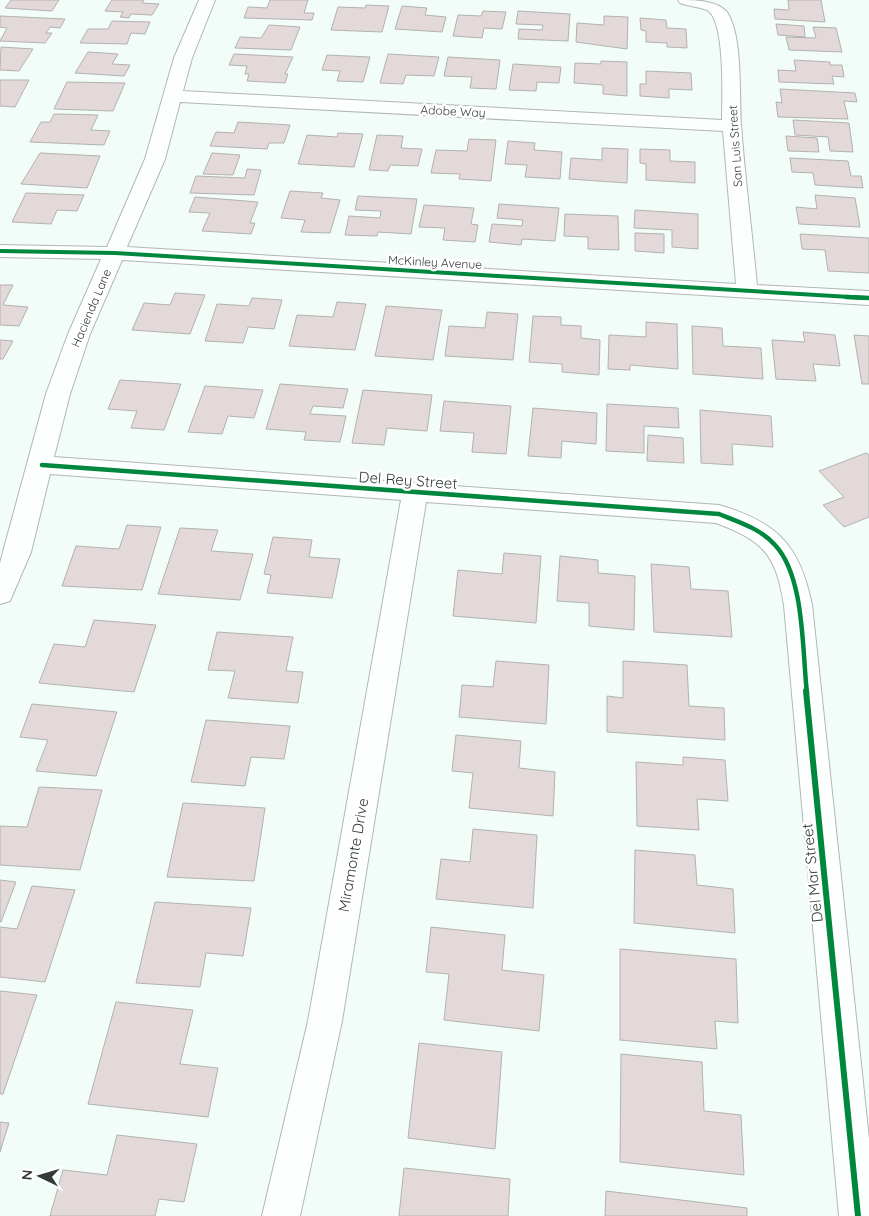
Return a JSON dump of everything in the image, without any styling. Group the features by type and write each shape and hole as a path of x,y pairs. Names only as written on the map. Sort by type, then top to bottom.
{"street":[{"name":"Hacienda Lane","path":"0,594 18,552 42,465 58,394 79,334 155,159 183,58 207,0"},
{"name":"San Luis Street","path":"686,0 713,7 720,14 728,34 732,126 747,290"},
{"name":"Adobe Way","path":"174,96 732,126"},
{"name":"McKinley Avenue","path":"0,251 115,253 869,298"},
{"name":"Del Rey Street","path":"42,465 719,514 768,536"},
{"name":"Miramonte Drive","path":"281,1216 325,1021 415,493"},
{"name":"Del Mar Street","path":"768,536 784,557 795,581 858,1216"}],"building":[{"path":"11,0 59,0 52,11 5,8"},
{"path":"112,0 144,0 142,3 159,4 152,15 131,14 129,18 120,17 123,12 105,11"},
{"path":"270,0 308,0 304,13 314,13 312,20 244,18 248,7 267,8"},
{"path":"788,0 821,0 825,22 775,19 774,9 789,10"},
{"path":"366,5 389,6 382,32 331,30 338,7 365,8"},
{"path":"402,6 427,8 425,15 446,17 442,32 395,29"},
{"path":"483,11 506,12 502,29 484,28 482,38 453,36 458,15 481,16"},
{"path":"518,11 570,14 568,41 518,39 519,29 542,30 543,25 516,24"},
{"path":"0,16 65,19 60,28 50,27 46,33 52,33 45,43 0,41 7,28 0,27"},
{"path":"604,16 628,17 627,49 576,42 577,23 604,25"},
{"path":"640,18 666,20 667,28 686,29 687,48 667,47 667,43 646,42 646,31 641,30"},
{"path":"112,21 150,22 145,34 131,33 127,44 80,43 88,29 108,29"},
{"path":"776,24 804,26 805,37 778,35"},
{"path":"269,25 300,27 291,50 235,48 240,37 261,38"},
{"path":"813,27 836,28 842,52 789,50 786,37 816,38"},
{"path":"1,47 33,49 19,71 0,70"},
{"path":"88,52 118,54 112,64 130,65 124,76 75,73"},
{"path":"234,54 293,57 285,74 288,74 285,83 247,81 249,74 245,74 247,66 229,65"},
{"path":"388,54 439,57 434,76 406,75 403,84 380,83"},
{"path":"327,55 370,57 363,82 337,81 340,71 322,70"},
{"path":"448,57 500,60 496,89 470,88 472,77 444,76"},
{"path":"794,60 830,62 830,65 842,65 844,77 832,76 834,84 779,82 778,70 796,71"},
{"path":"601,61 627,62 627,96 603,94 603,85 574,83 575,63 601,64"},
{"path":"513,64 561,67 559,83 537,82 536,91 509,90"},
{"path":"646,71 691,73 692,90 669,89 669,98 640,96 640,84 646,84"},
{"path":"0,80 29,80 15,107 0,106"},
{"path":"67,82 125,83 113,111 54,109"},
{"path":"780,89 855,93 857,102 844,101 848,119 778,117 776,102 782,103"},
{"path":"54,114 98,115 91,130 110,131 104,145 30,142 41,122 50,122"},
{"path":"793,120 849,123 853,152 830,151 828,137 795,135"},
{"path":"238,122 290,125 284,143 269,143 267,149 210,146 216,132 234,133"},
{"path":"338,133 363,134 354,167 298,164 307,135 337,137"},
{"path":"377,135 403,136 401,148 422,149 418,166 390,165 388,171 369,170"},
{"path":"786,136 817,138 819,152 788,151"},
{"path":"469,139 496,140 491,181 459,179 460,174 431,173 436,150 467,151"},
{"path":"508,141 535,143 534,150 562,152 560,179 525,177 527,165 505,164"},
{"path":"602,148 628,149 627,183 569,179 571,158 602,160"},
{"path":"640,149 670,150 670,161 695,162 695,183 646,180 646,164 640,163"},
{"path":"40,153 100,156 87,188 21,184"},
{"path":"212,153 240,155 233,175 203,174"},
{"path":"790,158 848,161 851,176 861,176 863,188 815,185 813,173 792,172"},
{"path":"247,169 261,170 254,195 190,193 196,176 245,178"},
{"path":"290,191 323,193 321,198 340,200 330,233 301,232 305,220 281,218"},
{"path":"26,193 84,195 77,211 57,210 51,224 12,222"},
{"path":"815,195 855,198 860,227 799,224 796,207 817,209"},
{"path":"358,196 417,199 411,234 378,232 377,236 345,235 349,216 380,218 381,211 355,210"},
{"path":"195,197 258,202 250,223 255,223 251,234 202,231 210,213 189,212"},
{"path":"499,204 559,208 555,241 522,239 521,245 489,242 492,224 522,226 523,220 497,218"},
{"path":"424,205 474,208 471,224 478,225 475,242 443,240 445,228 419,227"},
{"path":"635,210 698,214 698,249 672,247 672,230 634,228"},
{"path":"565,214 618,216 619,250 588,249 588,237 564,236"},
{"path":"635,233 664,234 664,253 635,251"},
{"path":"800,234 869,238 869,273 828,271 825,250 802,249"},
{"path":"0,285 13,285 3,305 28,307 19,326 0,325"},
{"path":"175,293 205,295 190,334 132,330 144,303 170,305"},
{"path":"252,298 282,300 274,329 248,327 243,343 205,341 217,304 249,306"},
{"path":"337,302 366,304 355,350 289,346 297,315 333,317"},
{"path":"386,306 442,310 433,360 375,356"},
{"path":"487,312 518,314 513,360 445,356 449,326 485,328"},
{"path":"533,316 561,317 561,325 581,326 581,338 600,340 599,375 562,372 562,364 529,362"},
{"path":"646,322 677,324 678,369 630,365 630,370 608,369 609,335 646,337"},
{"path":"692,326 722,328 723,346 761,348 763,379 693,374"},
{"path":"803,332 835,335 840,366 813,364 816,381 776,379 772,340 805,342"},
{"path":"854,335 869,336 869,384 862,384"},
{"path":"0,340 13,341 3,359 0,359"},
{"path":"120,380 181,384 164,430 131,428 137,411 108,409"},
{"path":"280,384 348,389 343,408 313,406 310,414 346,416 340,442 304,440 306,432 266,429"},
{"path":"205,386 263,390 254,418 228,416 222,434 188,432"},
{"path":"363,390 432,395 427,431 387,428 384,445 352,443"},
{"path":"444,401 511,406 506,454 472,452 474,433 440,431"},
{"path":"607,404 678,408 679,428 644,426 644,453 606,451"},
{"path":"533,408 597,413 596,444 562,441 561,458 528,456"},
{"path":"700,410 771,416 773,447 732,444 733,465 701,463"},
{"path":"648,435 683,438 684,463 647,461"},
{"path":"866,453 869,455 869,517 844,527 823,505 844,497 819,471"},
{"path":"127,525 161,527 142,590 62,586 76,546 119,549"},
{"path":"180,528 218,530 211,551 253,554 240,600 158,594"},
{"path":"273,537 312,540 309,557 340,559 332,598 267,593 271,575 264,574"},
{"path":"504,553 541,556 536,623 453,616 458,570 502,574"},
{"path":"560,556 598,560 598,573 635,576 634,630 589,626 589,603 557,601"},
{"path":"651,564 689,567 691,589 728,591 732,637 654,632"},
{"path":"94,620 156,625 134,692 39,683 54,644 85,647"},
{"path":"217,632 293,637 286,671 303,672 298,703 228,698 235,671 208,670"},
{"path":"496,661 549,665 546,724 459,717 462,685 493,687"},
{"path":"623,661 687,665 689,706 724,708 725,740 607,732 607,696 623,698"},
{"path":"32,704 117,712 96,776 36,771 48,740 20,737"},
{"path":"206,720 290,726 284,759 251,757 245,786 191,782"},
{"path":"456,735 521,741 519,768 555,772 553,816 469,808 473,773 452,771"},
{"path":"683,757 725,760 728,801 697,799 699,830 637,826 636,762 683,765"},
{"path":"39,787 102,790 80,870 0,865 0,826 27,827"},
{"path":"183,803 265,808 254,881 167,877"},
{"path":"473,829 537,835 533,908 436,899 441,859 470,862"},
{"path":"635,850 695,855 697,885 733,889 735,933 634,923"},
{"path":"0,880 16,882 1,922 0,922"},
{"path":"32,886 75,890 45,982 0,977 0,927 17,929"},
{"path":"155,902 251,908 243,956 206,953 200,987 136,983"},
{"path":"431,927 505,935 502,970 544,975 539,1031 444,1020 449,974 426,972"},
{"path":"620,949 736,959 738,1023 715,1021 717,1049 620,1040"},
{"path":"0,991 37,995 3,1094 0,1094"},
{"path":"116,1002 193,1010 180,1064 218,1068 208,1117 88,1104"},
{"path":"419,1043 502,1052 495,1149 408,1138"},
{"path":"621,1054 702,1062 704,1111 741,1115 744,1175 620,1162"},
{"path":"0,1122 9,1123 0,1152"},
{"path":"117,1135 197,1144 184,1202 159,1199 155,1216 50,1216 63,1170 107,1175"},
{"path":"404,1168 510,1179 508,1216 399,1216"},
{"path":"606,1191 747,1208 747,1216 605,1216"}],"cycle path":[{"path":"0,251 115,253 869,298"},
{"path":"42,465 719,514 753,528 775,545 790,569 798,605 858,1216"}]}
